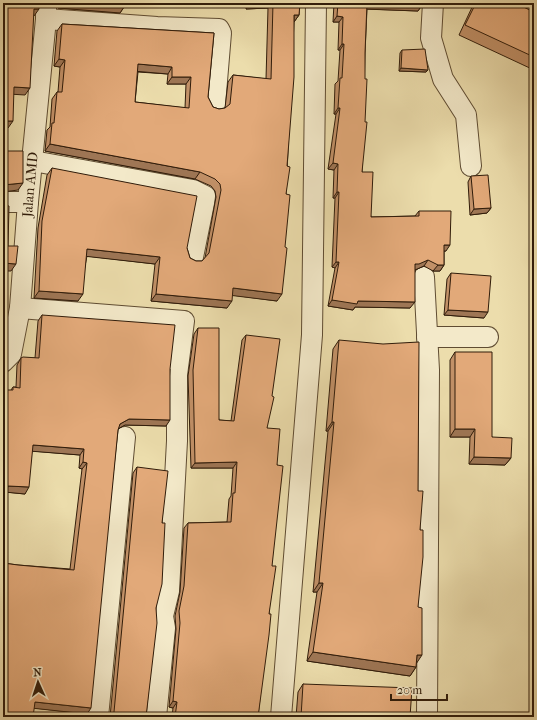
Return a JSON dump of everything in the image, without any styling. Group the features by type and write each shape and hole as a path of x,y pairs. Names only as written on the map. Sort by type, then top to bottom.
{"street":[{"path":"281,717 312,335 316,3"},
{"path":"433,3 431,38 443,79 466,115 471,166"},
{"path":"531,3 534,7"},
{"path":"46,11 157,27 219,29 221,33 215,105"},
{"name":"Jalan AMD","path":"6,356 20,308 28,202 46,11"},
{"path":"33,161 193,190 202,194 205,196 204,204 193,257"},
{"path":"3,202 28,202"},
{"path":"424,277 429,370 427,717"},
{"path":"20,308 184,321 177,375 177,441 169,591 163,616 165,628 156,717"},
{"path":"427,337 488,337"},
{"path":"98,717 125,437"}],"building":[{"path":"3,3 39,3 39,9 34,9 30,88 14,87 13,121 3,121"},
{"path":"87,3 125,3 125,6"},
{"path":"273,3 300,3 299,15 294,15 294,77 287,166 290,167 286,194 290,195 285,247 287,248 282,294 233,288 232,301 156,294 160,257 87,249 83,294 39,291 42,221 52,168 197,196 187,248 190,258 196,261 202,261 209,253 221,190 220,184 215,179 200,172 50,144 57,92 62,92 65,60 59,59 62,24 214,33 208,97 213,107 219,109 225,108 230,104 233,75 271,79","holes":["138,64 172,67 172,77 191,77 189,108 135,102"]},
{"path":"338,3 367,3 365,79 367,79 365,122 367,122 362,172 373,172 371,217 419,216 419,211 451,211 450,245 444,245 444,265 438,265 428,260 415,264 415,302 358,301 357,304 332,300 339,262 336,262 339,192 337,192 338,164 333,163 340,108 338,108 344,44 342,44 343,17 337,16"},
{"path":"367,3 422,3 422,5"},
{"path":"476,3 515,3 534,12 534,57 465,25"},
{"path":"425,49 428,70 401,68 402,50"},
{"path":"3,151 23,151 23,183 3,185"},
{"path":"488,175 491,208 474,209 471,176"},
{"path":"3,205 9,206 8,246 18,246 16,264 3,263"},
{"path":"451,273 491,276 488,312 448,310"},
{"path":"42,315 175,325 170,369 170,420 129,419 120,424 118,430 91,708 35,702 33,717 3,717 3,563 74,570 87,463 83,462 84,449 33,445 29,487 8,486 3,509 3,390 13,390 13,387 20,388 21,358 39,358"},
{"path":"198,328 219,328 219,420 234,421 246,335 280,339 272,396 274,397 267,428 280,429 277,465 283,466 272,566 276,566 269,614 271,614 269,635 258,717 175,717 177,702 173,701 180,623 179,611 184,586 188,523 231,522 237,462 195,463 193,370"},
{"path":"339,340 383,344 419,342 418,491 423,491 420,530 423,530 423,557 418,607 422,608 422,655 417,655 416,667 313,652 323,583 319,583 334,422 332,422"},
{"path":"455,352 492,352 492,437 512,438 511,458 474,457 475,429 455,429"},
{"path":"137,467 168,471 162,523 165,523 162,584 156,608 157,623 146,717 112,717 114,712"},
{"path":"303,684 412,688 410,717 301,717"}]}
